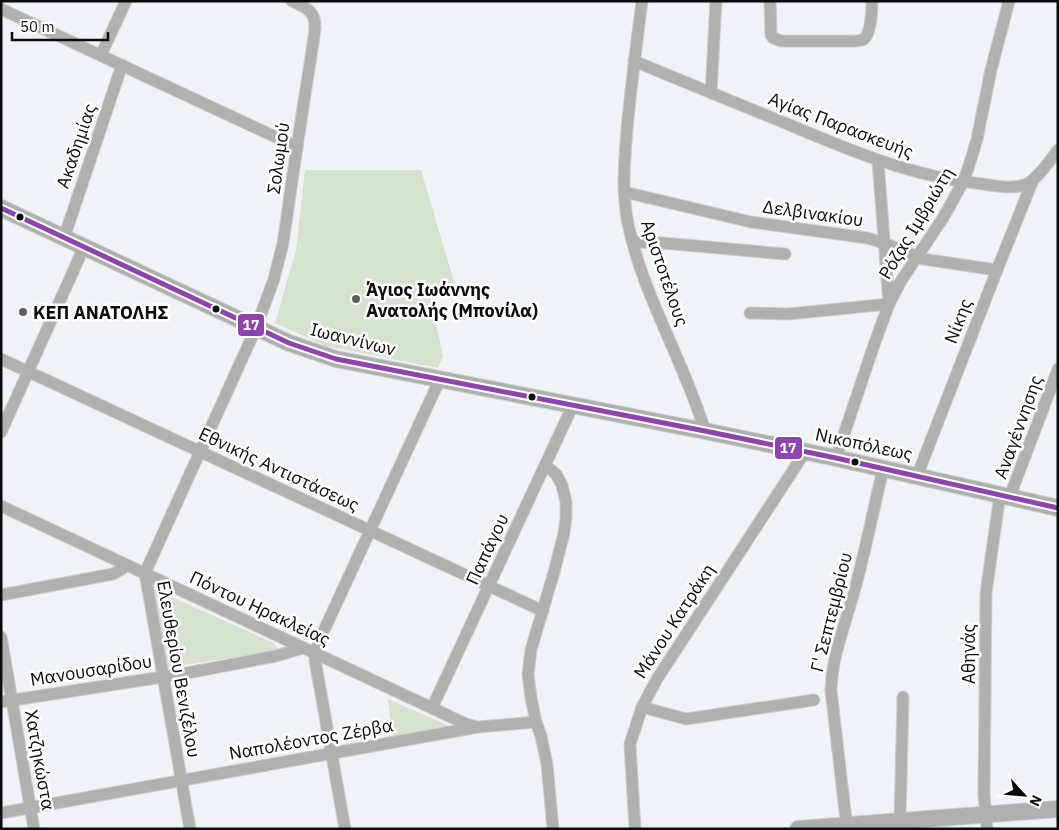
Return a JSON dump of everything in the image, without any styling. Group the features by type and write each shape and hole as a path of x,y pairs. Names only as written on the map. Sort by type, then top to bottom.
{"main road":[{"name":"Ιωαννίνων","path":"1,208 289,343 336,359 573,405"},
{"name":"Νικοπόλεως","path":"573,405 836,458 1058,508"},
{"path":"798,829 847,827 900,821 986,822 1058,809"}],"street":[{"path":"101,55 126,1"},
{"name":"Σολωμού","path":"256,328 281,254 316,25 310,11 292,1"},
{"name":"Αριστοτέλους","path":"642,1 625,150 624,192 628,223 650,293 698,407 705,431"},
{"path":"711,92 716,1"},
{"path":"770,1 771,35 773,38 781,41 856,41 864,39 866,36 872,1"},
{"name":"Ρόζας Ιμβριώτη","path":"836,458 889,304 901,281 943,218 963,182 971,162 991,70 1009,1"},
{"path":"1,9 297,147"},
{"name":"Αγίας Παρασκευής","path":"634,61 878,161 963,182 1017,187 1028,184 1033,180"},
{"name":"Ακαδημίας","path":"64,238 122,65"},
{"path":"1033,180 1058,150"},
{"path":"750,312 788,314 889,304 878,161"},
{"name":"Νίκης","path":"917,476 996,270 1033,180"},
{"name":"Δελβινακίου","path":"624,192 740,220 858,237 884,243 917,257 932,261 996,270"},
{"path":"633,242 785,254"},
{"path":"1,432 84,247"},
{"name":"Ελευθερίου Βενιζέλου","path":"190,829 145,573 256,328"},
{"name":"Εθνικής Αντιστάσεως","path":"1,359 543,611"},
{"name":"Αναγέννησης","path":"1005,495 1058,369"},
{"path":"345,829 315,653 440,379"},
{"name":"Παπάγου","path":"432,708 573,405"},
{"name":"Μάνου Κατράκη","path":"635,829 630,744 642,707 657,679 804,452"},
{"path":"545,465 556,474 562,485 566,502 566,517 560,548 531,650 529,685 547,764 553,829"},
{"name":"Γ' Σεπτεμβρίου","path":"847,827 831,676 839,641 856,587 883,469"},
{"name":"Αθηνάς","path":"986,822 984,785 986,593 1005,495"},
{"name":"Πόντου Ηρακλείας","path":"1,506 466,724 478,727"},
{"path":"1,595 113,574 126,565"},
{"name":"Χατζηκώστα","path":"1,637 6,702 34,829"},
{"name":"Μανουσαρίδου","path":"6,702 182,674 276,656 303,648"},
{"path":"900,821 903,697"},
{"path":"642,707 686,719 814,700"},
{"name":"Ναπολέοντος Ζέρβα","path":"1,813 478,727 536,722"}],"green space":[{"path":"305,170 421,170 455,285 429,291 443,356 438,368 326,346 275,323 296,250"},
{"path":"154,589 274,643 279,650 165,668"},
{"path":"388,699 447,725 445,729 393,739"}],"transit line":[{"name":"17","path":"1,208 289,343 336,359 836,458 1058,508"}],"place":[{"name":"Άγιος Ιωάννης Ανατολής (Μπονίλα)","path":"356,299"},
{"name":"ΚΕΠ ΑΝΑΤΟΛΗΣ","path":"23,312"}]}
